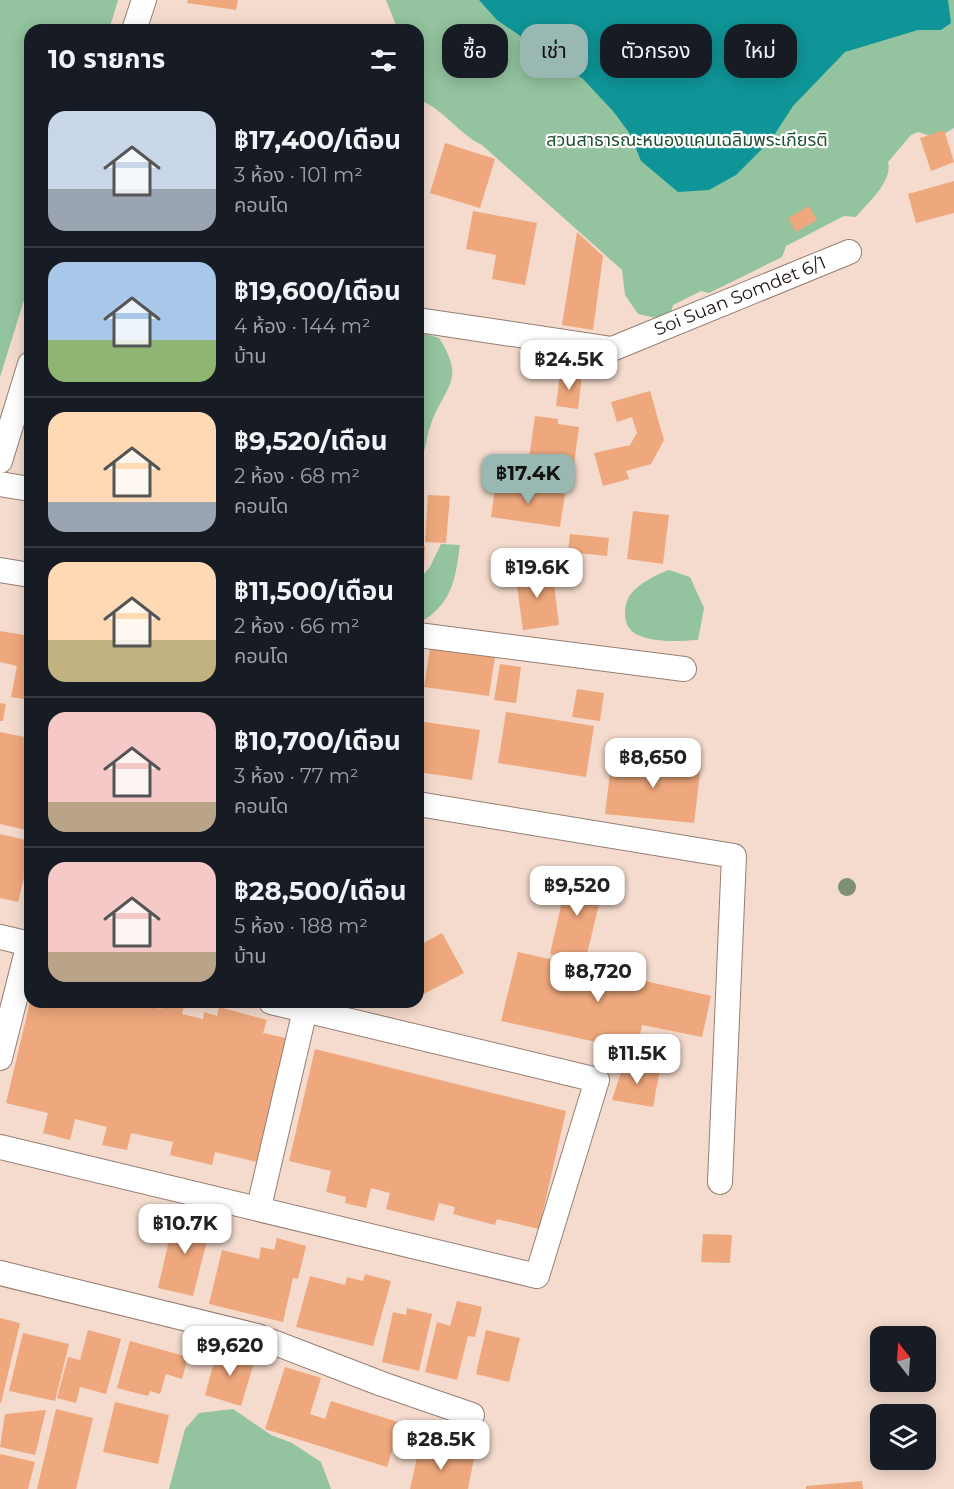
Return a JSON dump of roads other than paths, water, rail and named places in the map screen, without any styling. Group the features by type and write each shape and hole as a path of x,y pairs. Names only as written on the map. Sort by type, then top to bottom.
{"street":[{"path":"137,24 144,0"},
{"name":"Soi Suan Somdet 6/1","path":"424,321 612,349 849,252"},
{"path":"0,461 24,383"},
{"path":"0,484 24,488"},
{"path":"0,570 24,574"},
{"path":"424,636 684,669"},
{"path":"424,805 734,856 720,1182"},
{"path":"0,937 24,943"},
{"path":"0,1058 24,964"},
{"path":"0,1147 537,1276 597,1080 296,1008"},
{"path":"259,1208 305,1010"},
{"path":"0,1273 257,1336 382,1384 472,1415"}],"water":[{"path":"479,0 948,0 951,23 941,30 918,30 845,52 793,106 771,140 736,175 709,190 678,192 641,161 630,134 613,111 582,78 588,78 588,24 520,24 520,36 508,28 508,24 497,20"}],"park label":[{"name":"สวนสาธารณะหนองแคนเฉลิมพระเกียรติ","path":"687,140"}]}
